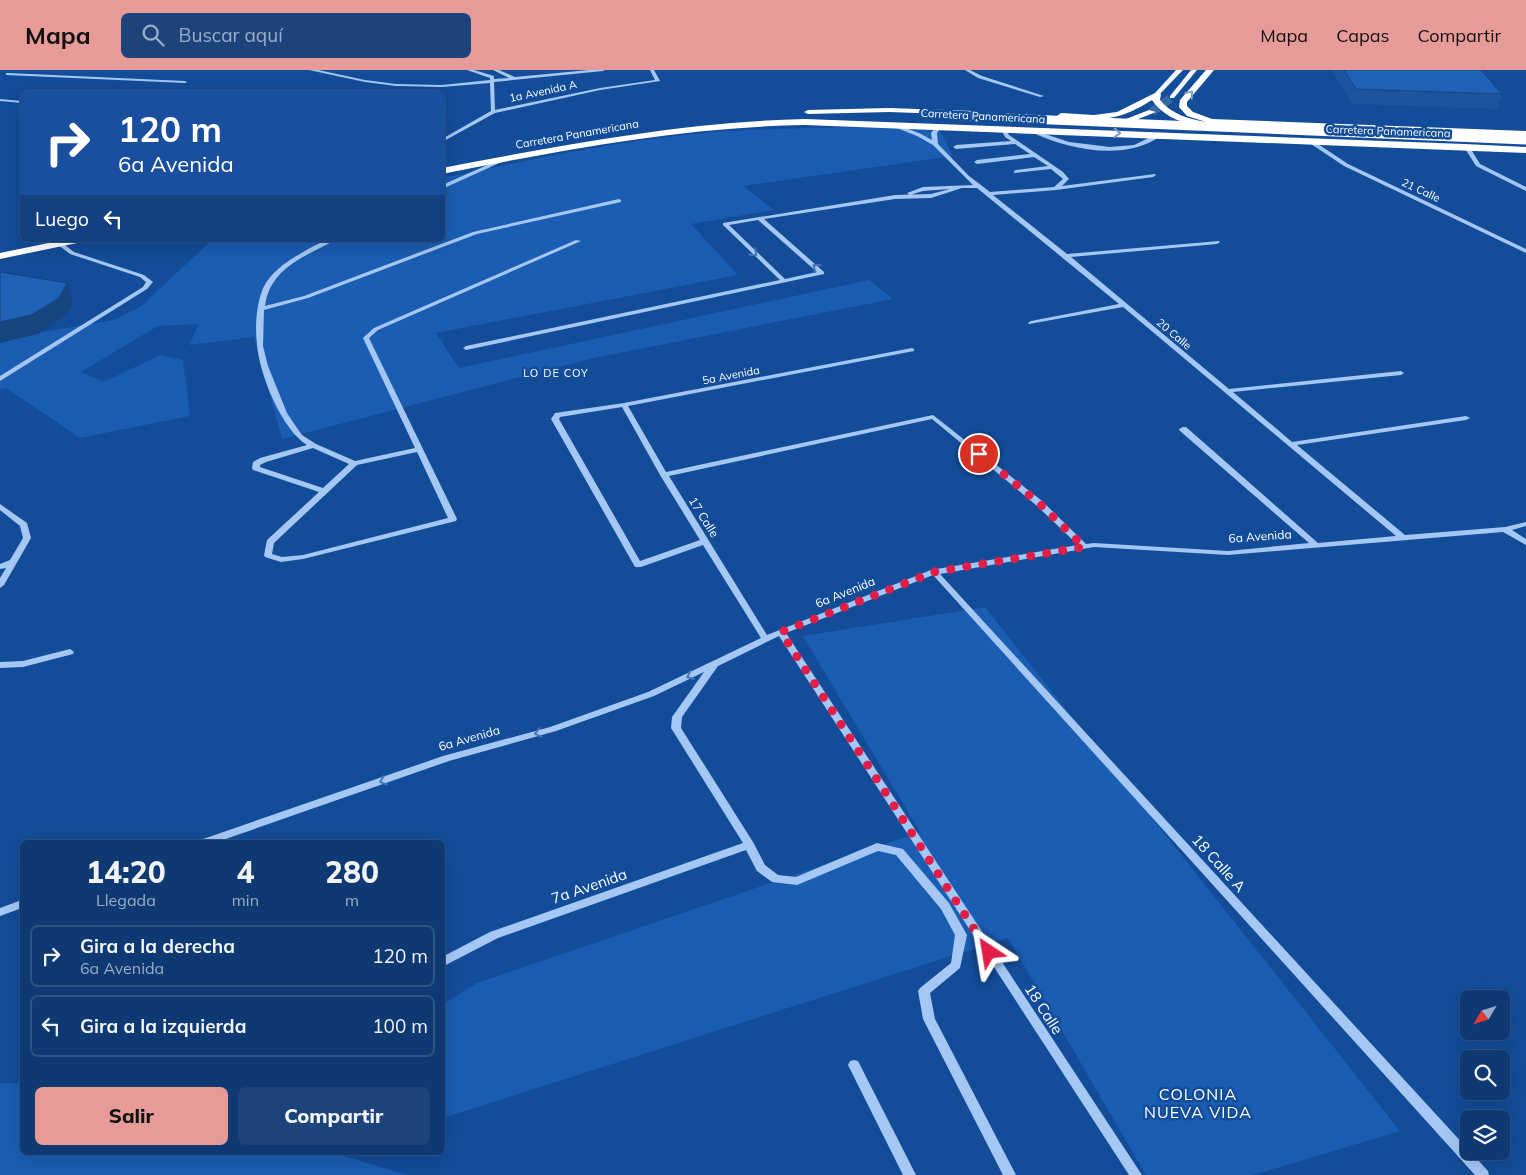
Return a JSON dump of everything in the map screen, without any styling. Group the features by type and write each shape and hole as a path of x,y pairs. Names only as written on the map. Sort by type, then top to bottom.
{"highway":[{"path":"1210,70 1184,102 1183,107 1190,114 1211,121 1526,134"},
{"path":"745,116 794,112 889,110 1105,117 1125,113 1157,94"},
{"path":"1157,94 1156,100 1159,104 1175,116 1194,123 1223,128 1278,134 1526,146"},
{"path":"861,121 902,120 1085,126 1123,121 1152,112"},
{"name":"Carretera Panamericana","path":"445,161 607,132 662,124 745,116 956,116 1526,140"},
{"name":"Carretera Panamericana","path":"445,170 596,142 672,130 729,125 861,121 1034,131 1526,150"},
{"path":"0,246 20,242"},
{"path":"0,256 68,242"}],"main road":[{"path":"1157,94 1180,70"},
{"path":"1172,97 1194,70"}],"street":[{"path":"0,77 16,70"},
{"path":"311,70 396,85 442,86 603,70"},
{"path":"445,140 493,112 492,77 469,70"},
{"path":"495,70 514,78"},
{"name":"1a Avenida A","path":"493,112 600,89 658,81 652,70"},
{"path":"967,70 980,77 1042,96"},
{"path":"8,74 185,82"},
{"path":"0,100 20,102"},
{"name":"20 Calle","path":"890,124 936,144 955,166 977,186 1066,256 1402,538"},
{"path":"936,144 934,133 939,126"},
{"path":"1003,129 1007,136 1053,167 1066,179 1056,188"},
{"path":"1034,131 1044,137 1062,143 1115,148 1132,146 1159,135"},
{"name":"21 Calle","path":"1310,141 1346,165 1526,251"},
{"path":"956,147 1016,142"},
{"path":"1467,147 1478,165 1526,189"},
{"path":"977,162 1034,155"},
{"path":"445,186 503,160"},
{"path":"1016,172 1053,167"},
{"path":"989,194 1056,188 1153,175"},
{"path":"784,281 725,224 895,197 931,196 960,188 977,186"},
{"path":"262,309 306,297 475,233 619,202"},
{"path":"466,348 822,273 759,218"},
{"path":"419,449 354,463 270,542 268,555 281,560 302,557 453,519 366,338 376,329 578,241"},
{"path":"328,242 294,259 280,269 266,287 262,309 260,346 278,403 294,431 313,446 354,463"},
{"path":"1066,256 1217,242"},
{"path":"0,378 145,288 150,282 142,276 72,253 59,244"},
{"path":"1031,323 1124,305"},
{"name":"5a Avenida","path":"705,541 638,565 555,419 558,415 624,405 912,350"},
{"path":"1227,391 1401,373"},
{"name":"17 Calle","path":"624,405 664,475 766,640"},
{"path":"664,475 934,417 1039,503 1084,547"},
{"path":"1291,444 1466,418"},
{"path":"1182,428 1316,546"},
{"path":"313,446 263,460 256,464 256,468 324,491"},
{"path":"0,585 27,538 24,525 2,511"},
{"name":"6a Avenida","path":"213,840 446,758 553,729 651,694 781,632 934,572 1094,546 1228,553 1505,529 1526,524"},
{"path":"1505,529 1526,543"},
{"path":"0,567 13,562"},
{"name":"18 Calle A","path":"934,572 1483,1175"},
{"name":"18 Calle","path":"781,632 1136,1175"},
{"path":"0,665 23,664 70,652"},
{"path":"716,663 677,717 676,728 749,845 761,868 776,879 797,881 877,847 899,852 945,906 961,935 956,965 924,991 929,1020 1010,1175"},
{"name":"7a Avenida","path":"445,961 494,935 749,845"},
{"path":"0,912 20,905"},
{"path":"854,1064 910,1175"}],"shaded area":[{"path":"877,127 939,129 953,156 743,186 774,210 691,224 738,275 436,333 459,368 869,280 893,299 594,358 282,439 254,337 189,345 199,324 158,326 81,372 104,382 160,355 183,360 190,416 80,438 6,388 0,390 0,327 24,335 114,320 140,307 210,242 445,242 445,178 524,161 633,142 714,132"},
{"path":"985,607 1400,1131 1253,1175 1146,1175 1008,938 445,1117 445,1003 477,983 920,832 803,636"},
{"path":"0,1083 20,1083 20,1155 340,1155 408,1175 0,1175"}],"building":[{"path":"1344,70 1481,70 1502,94 1356,89"},
{"path":"0,272 67,283 59,298 31,315 0,322"}],"tunnel":[{"path":"1152,112 1172,97"}],"district":[{"name":"LO DE COY","path":"556,373"},
{"name":"COLONIA NUEVA VIDA","path":"1198,1103"}],"route":[{"path":"979,454 1039,503 1084,547 934,572 781,632 989,952"}]}
